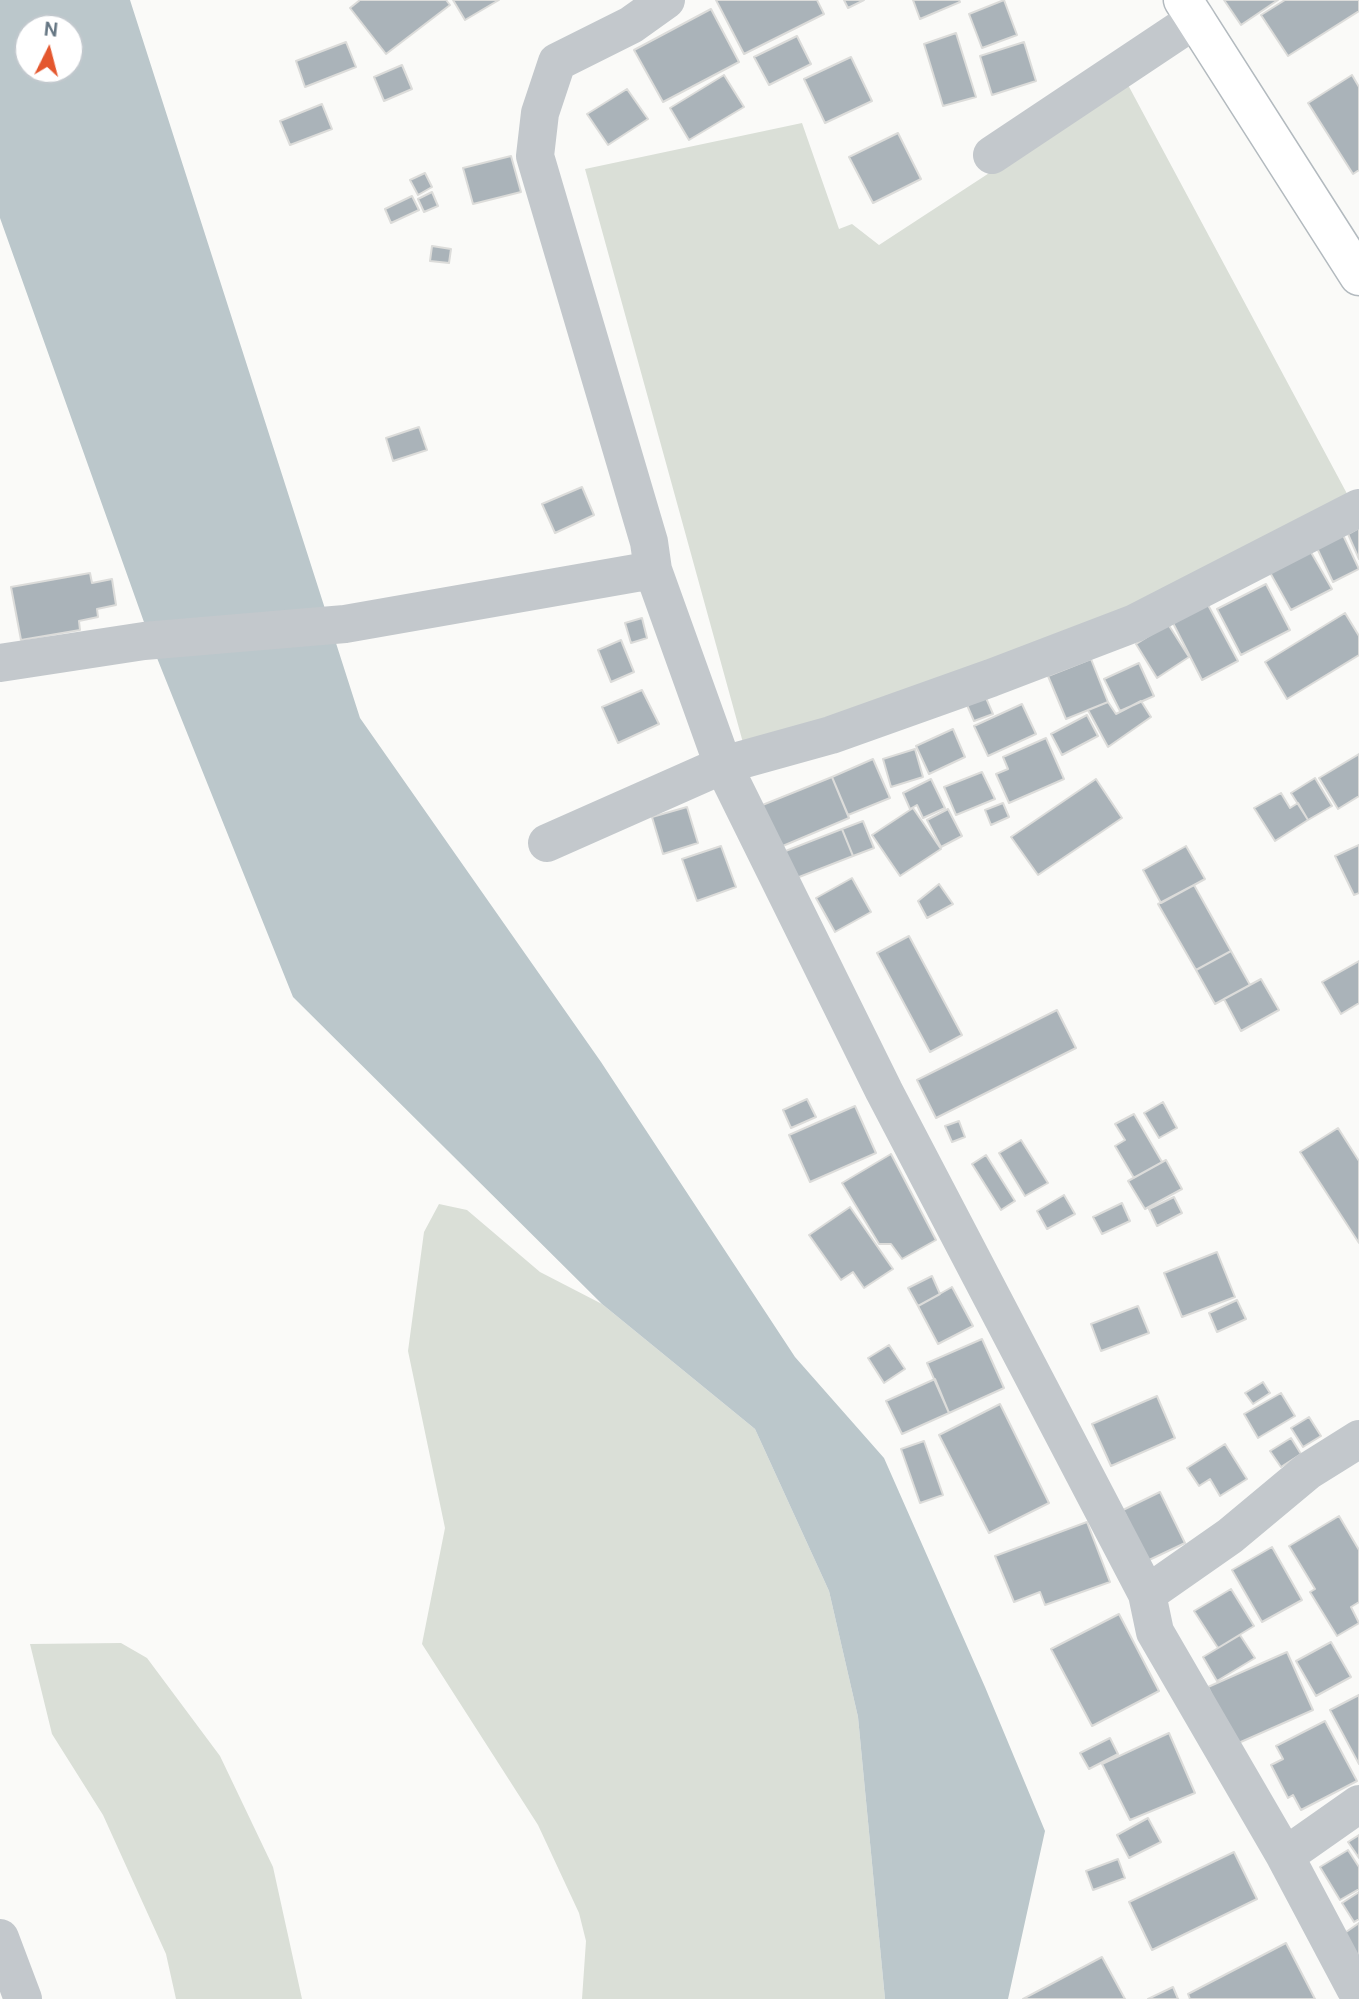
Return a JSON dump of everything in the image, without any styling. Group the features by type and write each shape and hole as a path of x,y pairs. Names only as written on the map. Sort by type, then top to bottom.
{"main road":[{"path":"1189,9 1359,276"}],"street":[{"path":"666,0 631,24 558,62 540,113 535,156 649,542 653,570 723,765 884,1091 1146,1594 1155,1632 1285,1856 1359,1992"},
{"path":"992,156 1189,9"},
{"path":"547,843 723,765 831,735 1135,623 1359,508"},
{"path":"0,663 144,641 345,624 653,570"},
{"path":"1146,1594 1230,1536 1308,1471 1359,1439"},
{"path":"1285,1856 1359,1804"},
{"path":"0,1938 23,1999"}],"shaded area":[{"path":"0,0 130,0 360,718 601,1062 795,1357 884,1458 1045,1831 1008,1999 885,1999 858,1717 829,1591 755,1429 602,1304 293,997 155,653 0,218"},
{"path":"1127,83 1352,503 1183,588 745,750 585,169 802,123 839,229 852,224 879,245"},
{"path":"439,1204 467,1210 540,1272 602,1304 755,1429 829,1591 858,1717 885,1999 582,1999 586,1941 579,1913 538,1825 422,1644 445,1528 408,1351 424,1232"},
{"path":"121,1643 147,1658 220,1756 273,1867 302,1999 176,1999 166,1954 103,1815 52,1734 30,1644"}],"building":[{"path":"360,0 446,0 450,5 386,54 350,8"},
{"path":"453,0 499,0 465,20"},
{"path":"716,0 817,0 824,14 744,54"},
{"path":"844,0 864,0 848,8"},
{"path":"913,0 959,0 960,2 920,19"},
{"path":"1004,0 1017,35 982,48 969,14"},
{"path":"1224,0 1278,0 1241,25"},
{"path":"1285,0 1359,0 1359,11 1288,56 1261,15"},
{"path":"711,9 739,62 663,102 634,50"},
{"path":"956,33 976,97 943,106 924,44"},
{"path":"797,36 811,64 769,85 754,57"},
{"path":"346,42 356,67 305,87 296,61"},
{"path":"1024,42 1036,81 992,95 980,56"},
{"path":"851,57 872,101 825,123 804,79"},
{"path":"402,65 412,89 384,101 374,77"},
{"path":"724,75 744,107 689,140 670,108"},
{"path":"1352,75 1359,87 1359,170 1353,174 1308,103"},
{"path":"627,89 648,119 608,145 587,114"},
{"path":"322,104 332,129 290,145 280,121"},
{"path":"898,133 921,179 873,203 849,157"},
{"path":"511,156 521,192 473,204 463,168"},
{"path":"425,173 432,187 418,195 410,180"},
{"path":"432,192 438,206 424,212 418,199"},
{"path":"412,196 419,210 391,223 385,209"},
{"path":"432,246 451,249 449,263 430,261"},
{"path":"419,427 427,450 393,461 386,438"},
{"path":"582,487 594,515 555,533 542,504"},
{"path":"1359,528 1359,559 1348,534"},
{"path":"1343,535 1359,569 1333,582 1317,548"},
{"path":"1308,547 1332,589 1291,610 1268,569"},
{"path":"90,573 92,583 112,579 116,605 97,609 98,617 79,621 80,630 21,640 11,587"},
{"path":"1266,584 1290,630 1241,655 1217,609"},
{"path":"1207,603 1238,661 1202,680 1172,621"},
{"path":"1345,613 1359,636 1359,655 1287,699 1265,662"},
{"path":"642,618 647,638 631,643 625,623"},
{"path":"1168,624 1189,657 1157,678 1136,644"},
{"path":"621,640 634,672 611,682 598,650"},
{"path":"1091,659 1108,702 1066,719 1048,676"},
{"path":"1139,663 1154,696 1120,711 1104,679"},
{"path":"642,690 659,724 618,743 602,707"},
{"path":"986,698 993,714 974,721 967,705"},
{"path":"1141,701 1151,717 1108,747 1088,710 1108,702 1116,714"},
{"path":"1022,704 1036,734 988,756 974,726"},
{"path":"1087,715 1098,736 1062,755 1051,734"},
{"path":"953,729 965,757 929,774 916,746"},
{"path":"1046,738 1064,779 1009,803 996,774 1008,769 1003,757"},
{"path":"915,749 923,777 891,787 883,759"},
{"path":"1359,754 1359,796 1338,809 1319,778"},
{"path":"873,759 890,798 848,815 832,777"},
{"path":"982,772 995,799 956,815 944,787"},
{"path":"832,777 849,818 778,848 760,806"},
{"path":"1315,778 1332,806 1308,820 1291,793"},
{"path":"931,779 945,808 923,818 917,805 910,809 903,793"},
{"path":"1096,779 1122,818 1038,875 1011,837"},
{"path":"1281,793 1290,808 1298,803 1308,820 1275,841 1254,808"},
{"path":"1003,803 1009,817 991,825 985,810"},
{"path":"687,807 698,843 663,854 652,817"},
{"path":"913,808 941,849 900,876 872,835"},
{"path":"948,809 962,836 941,847 927,820"},
{"path":"863,821 874,848 853,856 842,829"},
{"path":"842,829 853,856 794,879 783,852"},
{"path":"1359,845 1359,893 1354,895 1335,856"},
{"path":"721,846 736,887 697,901 682,859"},
{"path":"1186,846 1205,879 1161,903 1143,870"},
{"path":"852,878 871,912 835,932 816,898"},
{"path":"939,884 953,904 927,918 918,901"},
{"path":"1194,885 1231,951 1196,970 1158,904"},
{"path":"909,936 962,1035 930,1052 877,953"},
{"path":"1231,951 1250,985 1215,1004 1196,970"},
{"path":"1359,961 1359,1003 1341,1014 1322,982"},
{"path":"1261,979 1279,1010 1241,1031 1224,999"},
{"path":"1057,1010 1076,1048 936,1118 917,1080"},
{"path":"807,1099 816,1117 791,1128 783,1110"},
{"path":"1163,1102 1177,1128 1159,1138 1144,1113"},
{"path":"855,1106 876,1153 810,1182 789,1135"},
{"path":"1134,1114 1162,1162 1134,1178 1115,1146 1125,1140 1115,1124"},
{"path":"959,1121 965,1137 952,1142 945,1126"},
{"path":"1338,1128 1359,1161 1359,1243 1300,1152"},
{"path":"1021,1140 1048,1183 1025,1196 999,1153"},
{"path":"891,1154 936,1240 902,1259 891,1244 879,1244 842,1183"},
{"path":"986,1155 1015,1201 1001,1210 972,1164"},
{"path":"1166,1160 1182,1189 1145,1209 1128,1181"},
{"path":"1064,1195 1075,1214 1047,1229 1037,1211"},
{"path":"1174,1197 1182,1213 1157,1226 1149,1209"},
{"path":"1122,1203 1130,1221 1102,1234 1093,1217"},
{"path":"850,1207 893,1269 864,1288 853,1272 841,1280 809,1235"},
{"path":"1217,1252 1235,1297 1182,1317 1164,1273"},
{"path":"932,1276 940,1294 918,1306 908,1288"},
{"path":"952,1287 973,1326 938,1344 918,1306"},
{"path":"1237,1300 1246,1319 1217,1332 1209,1313"},
{"path":"1138,1306 1149,1333 1101,1351 1091,1324"},
{"path":"982,1339 1004,1388 949,1413 927,1363"},
{"path":"889,1345 905,1369 884,1383 868,1358"},
{"path":"935,1379 949,1413 902,1434 886,1401"},
{"path":"1263,1382 1270,1393 1253,1404 1245,1393"},
{"path":"1281,1393 1295,1416 1258,1438 1244,1414"},
{"path":"1157,1396 1175,1438 1111,1466 1092,1424"},
{"path":"1000,1404 1049,1503 989,1533 939,1435"},
{"path":"1309,1417 1321,1436 1303,1447 1291,1428"},
{"path":"1291,1438 1301,1454 1281,1467 1270,1451"},
{"path":"924,1441 943,1495 920,1503 901,1449"},
{"path":"1225,1444 1247,1479 1220,1496 1210,1479 1199,1486 1187,1468"},
{"path":"1160,1492 1185,1543 1147,1561 1123,1510"},
{"path":"1339,1516 1359,1550 1359,1602 1351,1607 1359,1623 1337,1636 1310,1592 1315,1589 1289,1546"},
{"path":"1087,1522 1110,1582 1045,1605 1040,1592 1014,1602 995,1556"},
{"path":"1272,1547 1302,1600 1262,1622 1232,1570"},
{"path":"1231,1589 1254,1626 1218,1648 1194,1611"},
{"path":"1119,1614 1159,1691 1092,1726 1051,1649"},
{"path":"1240,1635 1255,1658 1217,1681 1203,1657"},
{"path":"1331,1642 1351,1677 1316,1696 1296,1661"},
{"path":"1287,1652 1313,1710 1234,1745 1208,1687"},
{"path":"1359,1695 1359,1764 1330,1710"},
{"path":"1325,1721 1357,1781 1301,1810 1293,1795 1288,1798 1271,1765 1283,1759 1276,1746"},
{"path":"1169,1733 1195,1793 1130,1820 1102,1764"},
{"path":"1110,1738 1118,1754 1089,1769 1080,1753"},
{"path":"1148,1818 1161,1842 1129,1858 1117,1835"},
{"path":"1359,1835 1359,1858 1348,1842"},
{"path":"1348,1850 1359,1867 1359,1889 1340,1900 1320,1867"},
{"path":"1234,1852 1257,1899 1152,1950 1129,1902"},
{"path":"1118,1859 1125,1878 1093,1890 1086,1871"},
{"path":"1359,1892 1359,1919 1354,1922 1342,1903"},
{"path":"1359,1923 1359,1962 1336,1939"},
{"path":"1286,1943 1315,1999 1190,1999 1188,1994"},
{"path":"1102,1957 1125,1999 1023,1999"},
{"path":"1173,1987 1178,1999 1148,1999"}]}
